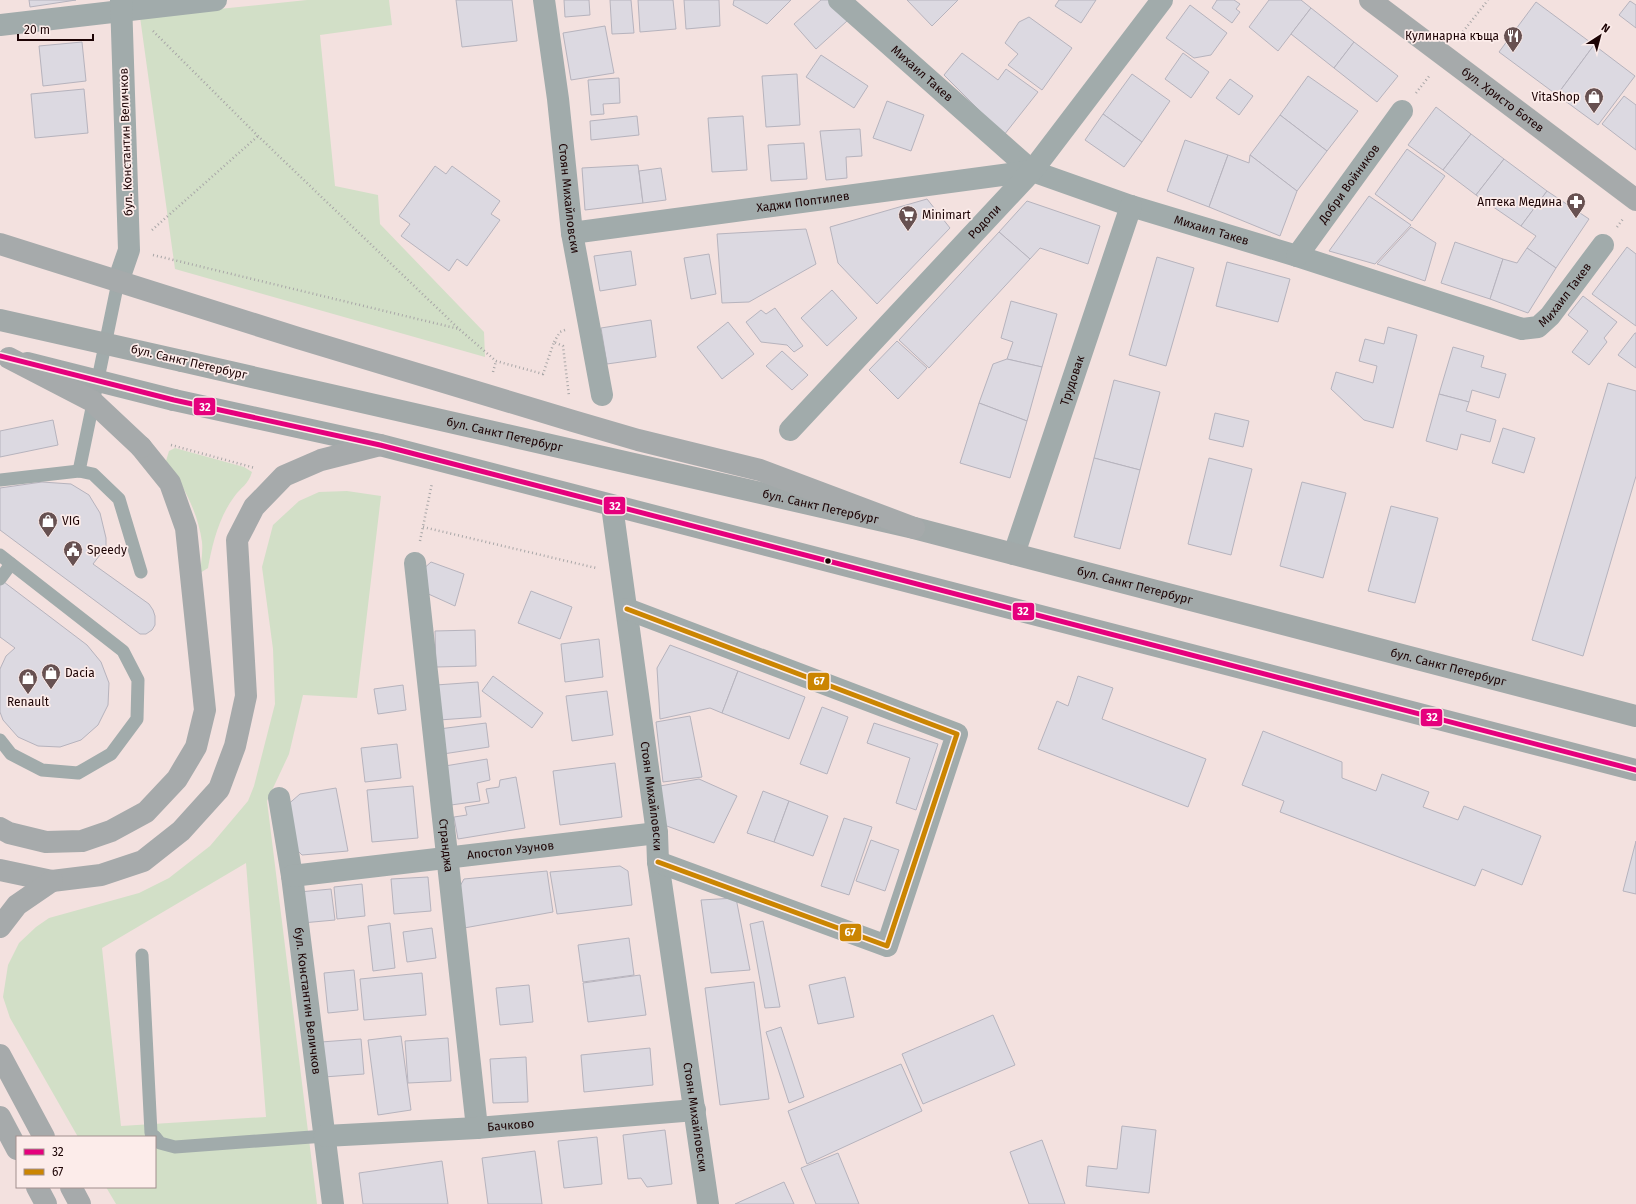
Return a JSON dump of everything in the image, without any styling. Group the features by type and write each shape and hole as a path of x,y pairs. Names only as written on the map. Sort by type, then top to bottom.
{"main road":[{"name":"бул. Христо Ботев","path":"1370,0 1632,207"},
{"path":"0,244 118,282 573,421 638,440 760,470 914,528"},
{"name":"бул. Санкт Петербург","path":"0,320 914,528 1636,716"},
{"path":"4,357 174,400 380,445 1636,770"},
{"path":"0,828 9,833 46,842 82,841 111,831 146,812 177,779 196,747 205,710 186,528 170,483 140,447 92,401 4,357"},
{"path":"0,870 52,881 101,875 143,861 181,832 219,789 236,746 246,696 237,540 254,507 284,476 321,460 380,445"},
{"path":"0,926 17,905 52,881"},
{"path":"0,1054 43,1136"},
{"path":"0,1117 16,1147"},
{"path":"38,1188 46,1204"},
{"path":"72,1188 80,1204"}],"street":[{"path":"0,25 121,5 216,0"},
{"name":"Стоян Михайловски","path":"544,0 558,99 572,233 602,395"},
{"name":"Михаил Такев","path":"839,0 1032,171 1131,206 1296,256 1522,330 1538,327 1550,316 1602,245"},
{"name":"Родопи","path":"790,430 1032,171 1162,0"},
{"name":"бул. Константин Величков","path":"118,282 129,250 121,5"},
{"name":"Добри Войников","path":"1296,256 1402,111"},
{"name":"Хаджи Поптилев","path":"572,233 1032,171"},
{"name":"Трудовак","path":"1014,554 1131,206"},
{"name":"Стоян Михайловски","path":"612,506 657,833 658,862 696,1110 708,1204"},
{"name":"Странджа","path":"415,563 477,1128"},
{"path":"627,609 957,734 887,946 658,862"},
{"name":"бул. Константин Величков","path":"279,798 292,876 333,1204"},
{"name":"Апостол Узунов","path":"292,876 657,833"},
{"name":"Бачково","path":"325,1136 477,1128 696,1110"}],"lane":[{"path":"79,471 118,282"},
{"path":"0,480 79,471 93,474 119,499 141,572"},
{"path":"0,555 123,651 138,680 137,719 111,754 78,773 42,770 10,754 0,740"},
{"path":"0,579 11,564"},
{"path":"142,955 151,1133 154,1136"},
{"path":"156,1138 160,1143 175,1147 325,1136"}],"path":[{"path":"121,5 140,18 258,136 459,329 496,361 543,374 554,342 563,346 573,421"},
{"path":"129,250 258,136"},
{"path":"1602,245 1632,207"},
{"path":"129,250 459,329"},
{"path":"492,374 496,361"},
{"path":"168,445 255,468"},
{"path":"437,460 423,527 622,574"}],"green space":[{"path":"307,0 389,0 392,25 320,35 335,186 378,195 380,224 484,332 485,357 175,269 140,17"},
{"path":"175,448 244,467 252,472 246,483 234,497 224,513 214,541 208,568 200,573 202,542 197,520 184,489 166,461 169,451"},
{"path":"347,491 381,496 357,698 303,695 289,754 267,801 317,1204 116,1204 107,1188 156,1188 156,1136 77,1136 10,1018 3,997 8,965 19,943 36,927 49,918 139,893 169,878 210,846 248,801 254,786 275,704 273,649 262,567 273,525 299,501 319,492","holes":["246,863 266,1117 121,1126 102,948"]}],"building":[{"path":"29,0 76,0 30,7"},
{"path":"456,0 512,0 517,41 462,47"},
{"path":"564,0 589,0 590,15 565,17"},
{"path":"610,0 631,0 634,33 612,34"},
{"path":"638,0 673,0 676,29 640,32"},
{"path":"684,0 719,0 720,26 686,29"},
{"path":"734,0 791,0 767,24 733,5"},
{"path":"821,0 828,0 847,21 816,49 794,24"},
{"path":"907,0 958,0 932,26"},
{"path":"1059,0 1096,0 1081,23 1055,6"},
{"path":"1217,0 1234,0 1240,4 1236,9 1240,12 1232,23 1212,8"},
{"path":"1269,0 1301,0 1311,8 1278,51 1249,27"},
{"path":"1630,1 1636,5 1636,28 1619,15"},
{"path":"1536,2 1594,45 1557,95 1499,52"},
{"path":"1190,5 1227,33 1211,55 1194,58 1166,38"},
{"path":"1311,8 1354,42 1334,68 1291,34"},
{"path":"1029,17 1072,48 1042,90 1008,65 1018,54 1005,43 1019,22"},
{"path":"605,26 614,73 571,80 563,33"},
{"path":"82,42 86,81 43,86 39,46"},
{"path":"1354,42 1398,76 1377,102 1334,68"},
{"path":"1594,45 1635,76 1598,125 1557,95"},
{"path":"962,53 998,80 1006,69 1038,92 1004,135 944,75"},
{"path":"1183,53 1209,72 1191,98 1165,79"},
{"path":"821,55 868,86 854,108 806,77"},
{"path":"797,74 800,125 766,127 762,76"},
{"path":"1132,74 1170,101 1142,142 1103,114"},
{"path":"1308,76 1358,111 1327,151 1280,115"},
{"path":"619,78 620,103 603,104 604,114 591,115 588,80"},
{"path":"1230,79 1253,96 1239,115 1216,98"},
{"path":"84,89 88,133 35,138 31,94"},
{"path":"1624,96 1636,105 1636,150 1602,124"},
{"path":"887,101 924,115 911,151 873,138"},
{"path":"1436,107 1471,134 1443,170 1408,145"},
{"path":"1103,114 1142,142 1124,167 1085,140"},
{"path":"1280,115 1327,151 1297,191 1250,155"},
{"path":"637,116 639,135 591,140 590,121"},
{"path":"743,116 747,170 712,172 708,118"},
{"path":"860,129 862,156 846,157 847,178 826,180 820,131"},
{"path":"1471,134 1504,159 1476,195 1443,170"},
{"path":"1185,140 1228,155 1209,207 1167,191"},
{"path":"804,143 807,179 771,181 768,145"},
{"path":"1407,149 1445,176 1412,221 1375,194"},
{"path":"1228,155 1249,163 1250,155 1297,191 1280,236 1209,207"},
{"path":"1504,159 1547,191 1521,226 1476,195"},
{"path":"638,165 643,203 585,210 582,168"},
{"path":"435,166 446,174 452,166 500,201 491,214 500,220 467,266 457,259 449,271 401,236 410,224 399,216"},
{"path":"661,168 666,200 643,203 639,171"},
{"path":"1547,191 1589,219 1556,268 1527,248 1536,236 1521,226"},
{"path":"1369,196 1411,225 1375,264 1329,251"},
{"path":"927,199 950,228 877,304 838,263 830,227"},
{"path":"1027,201 1100,226 1088,264 1040,248 1030,259 999,232"},
{"path":"1411,227 1436,243 1425,281 1377,264"},
{"path":"806,229 816,264 749,302 722,303 717,234"},
{"path":"999,232 1030,259 929,368 899,340"},
{"path":"1455,242 1503,259 1490,299 1441,283"},
{"path":"1627,247 1636,254 1636,326 1592,294"},
{"path":"1527,248 1556,268 1528,313 1490,299 1503,259 1517,263"},
{"path":"631,251 636,285 600,291 594,256"},
{"path":"709,254 716,294 691,299 684,258"},
{"path":"1157,257 1194,268 1166,366 1129,355"},
{"path":"1227,262 1290,279 1278,322 1216,306"},
{"path":"832,290 857,318 827,346 801,318"},
{"path":"1583,296 1617,322 1604,338 1607,342 1589,365 1572,352 1588,331 1568,315"},
{"path":"1011,301 1057,314 1042,367 1007,359 1013,342 1001,338"},
{"path":"775,308 803,346 794,352 787,345 761,342 746,322 761,310 766,314"},
{"path":"651,320 656,357 607,364 601,328"},
{"path":"728,322 754,354 722,379 697,347"},
{"path":"1388,327 1417,335 1393,428 1364,420 1331,389 1336,372 1373,383 1377,366 1359,361 1365,339 1384,344"},
{"path":"1636,333 1636,368 1618,355"},
{"path":"897,341 927,368 898,399 869,370"},
{"path":"1453,347 1484,356 1481,367 1506,374 1499,398 1472,390 1469,402 1439,394"},
{"path":"782,351 808,375 792,390 766,366"},
{"path":"1007,359 1042,367 1027,421 979,403 993,364"},
{"path":"1114,380 1160,392 1140,470 1094,458"},
{"path":"1608,383 1636,391 1636,476 1583,656 1532,640"},
{"path":"1439,394 1469,402 1466,411 1496,420 1490,442 1461,434 1457,450 1426,441"},
{"path":"979,403 1027,421 1010,478 960,463"},
{"path":"1215,413 1249,421 1243,447 1209,439"},
{"path":"53,420 58,445 0,457 0,431"},
{"path":"1503,428 1535,438 1524,473 1492,463"},
{"path":"1094,458 1140,470 1120,549 1074,537"},
{"path":"1209,458 1252,469 1231,555 1188,544"},
{"path":"42,482 71,484 89,495 100,513 106,538 106,547 93,564 149,604 155,616 155,625 152,630 146,634 140,634 0,530 0,488"},
{"path":"1302,482 1346,493 1323,578 1280,566"},
{"path":"1391,506 1438,518 1415,603 1368,591"},
{"path":"431,562 464,574 455,606 424,592 421,571"},
{"path":"0,579 87,645 101,662 109,683 108,705 98,725 81,740 60,747 38,746 18,737 3,720 0,712 0,669 6,656 15,648 0,637"},
{"path":"531,591 572,607 560,639 518,623"},
{"path":"475,630 476,666 436,667 435,631"},
{"path":"599,639 603,677 565,682 561,644"},
{"path":"670,645 738,671 722,713 710,708 660,719 657,668"},
{"path":"738,671 805,697 789,739 722,713"},
{"path":"493,676 543,713 532,728 482,691"},
{"path":"1078,676 1113,688 1102,719 1206,759 1188,807 1038,749 1057,701 1068,706"},
{"path":"478,682 481,717 439,720 436,685"},
{"path":"403,685 406,710 378,714 374,689"},
{"path":"607,691 613,735 572,741 566,696"},
{"path":"822,707 848,717 827,774 800,764"},
{"path":"690,716 702,777 663,782 656,722"},
{"path":"486,723 489,747 443,754 439,729"},
{"path":"874,723 938,744 916,810 896,803 910,758 867,743"},
{"path":"1263,731 1342,762 1342,778 1376,791 1382,774 1429,792 1423,807 1458,820 1464,806 1541,836 1522,885 1482,869 1475,886 1280,812 1284,801 1242,785"},
{"path":"397,744 401,778 365,782 361,748"},
{"path":"487,759 490,780 477,783 480,801 451,805 445,766"},
{"path":"615,763 622,817 560,825 553,771"},
{"path":"516,777 525,828 458,839 454,817 467,815 465,807 489,803 486,789 499,787 500,780"},
{"path":"699,779 737,796 714,843 664,825 660,786"},
{"path":"413,786 418,838 372,842 367,790"},
{"path":"336,788 348,851 302,855 291,844 285,807 300,794"},
{"path":"763,791 789,801 774,842 747,833"},
{"path":"789,801 828,816 813,856 774,842"},
{"path":"844,818 872,827 849,895 821,886"},
{"path":"871,840 899,850 885,891 856,881"},
{"path":"1636,841 1636,894 1623,891"},
{"path":"620,866 628,871 632,905 557,914 550,872"},
{"path":"547,871 553,912 464,928 459,888 464,879"},
{"path":"428,877 431,911 394,914 391,879"},
{"path":"362,884 365,916 337,919 334,887"},
{"path":"331,889 335,920 302,923 299,892"},
{"path":"736,898 750,970 711,973 701,900"},
{"path":"763,921 780,1007 765,1008 750,924"},
{"path":"390,923 395,968 373,971 368,926"},
{"path":"432,928 436,958 407,962 403,932"},
{"path":"629,938 634,975 583,982 578,945"},
{"path":"354,970 358,1010 328,1013 324,973"},
{"path":"422,973 426,1015 364,1020 360,979"},
{"path":"640,975 646,1015 588,1022 583,983"},
{"path":"845,977 854,1017 818,1024 809,985"},
{"path":"754,982 769,1099 720,1105 705,988"},
{"path":"529,985 533,1022 500,1025 496,988"},
{"path":"993,1015 1015,1065 923,1104 902,1054"},
{"path":"781,1027 804,1097 789,1103 766,1032"},
{"path":"401,1036 411,1110 378,1115 368,1040"},
{"path":"448,1038 451,1081 408,1083 405,1041"},
{"path":"361,1039 364,1074 324,1077 321,1042"},
{"path":"650,1048 653,1085 584,1092 581,1055"},
{"path":"526,1057 528,1102 493,1103 490,1059"},
{"path":"901,1064 922,1111 807,1164 788,1111"},
{"path":"1122,1126 1156,1130 1149,1193 1086,1186 1088,1166 1117,1169"},
{"path":"665,1130 672,1184 647,1187 641,1178 628,1179 623,1135"},
{"path":"597,1137 602,1184 564,1188 558,1141"},
{"path":"1042,1140 1065,1204 1029,1204 1010,1152"},
{"path":"535,1151 542,1204 488,1204 482,1158"},
{"path":"838,1153 859,1204 816,1204 801,1168"},
{"path":"442,1161 448,1204 363,1204 359,1173"},
{"path":"784,1182 794,1204 735,1204"}],"transit line":[{"name":"32","path":"0,356 174,400 380,445 1636,770"},
{"name":"67","path":"627,609 957,734 887,946 658,862"}],"place":[{"name":"Кулинарна къща","path":"1513,53"},
{"name":"VitaShop","path":"1594,114"},
{"name":"Аптека Медина","path":"1576,219"},
{"name":"Minimart","path":"908,232"},
{"name":"VIG","path":"48,538"},
{"name":"Speedy","path":"73,567"},
{"name":"Dacia","path":"51,690"},
{"name":"Renault","path":"28,695"}]}
